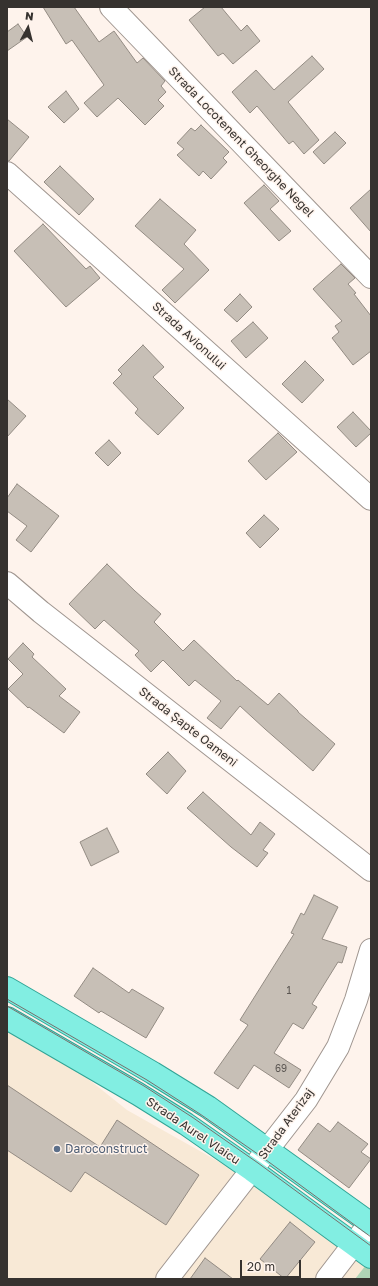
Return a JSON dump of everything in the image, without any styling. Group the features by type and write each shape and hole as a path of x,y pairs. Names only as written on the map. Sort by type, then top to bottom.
{"main road":[{"path":"7,988 154,1073 208,1107 269,1149 370,1223"},
{"name":"Strada Aurel Vlaicu","path":"7,1018 138,1094 186,1124 252,1170 362,1251"}],"street":[{"name":"Strada Locotenent Gheorghe Negel","path":"111,7 371,277"},
{"name":"Strada Avionului","path":"7,173 371,499"},
{"name":"Strada Șapte Oameni","path":"7,583 41,612 371,870"},
{"name":"Strada Aterizaj","path":"168,1279 306,1100 338,1046 356,1000 371,950"},
{"path":"328,1279 362,1251 370,1223"}],"shaded area":[{"path":"7,1014 127,1110 230,1168 371,1255 371,1279 7,1279"}],"green space":[{"path":"366,1265 371,1268 371,1279 355,1279"}],"building":[{"path":"43,7 74,7 99,42 114,31 137,63 143,58 165,81 161,86 166,92 158,100 164,106 145,125 118,98 97,117 84,103 104,85 72,40 66,44"},
{"path":"205,7 221,7 241,31 247,25 260,41 233,64 223,53 218,56 189,20"},
{"path":"18,24 27,37 7,51 7,32"},
{"path":"312,56 324,69 288,102 319,140 304,154 293,141 289,144 257,106 250,113 232,92 256,70 274,90"},
{"path":"66,91 79,109 64,123 48,107"},
{"path":"7,119 29,137 9,161 7,161"},
{"path":"201,125 229,152 223,158 227,162 211,179 203,171 199,176 177,155 184,149 177,143 191,128 195,131"},
{"path":"335,132 346,143 324,164 313,152"},
{"path":"60,166 94,199 79,215 44,182"},
{"path":"264,185 279,201 270,209 291,231 279,241 244,203"},
{"path":"371,189 371,232 350,208"},
{"path":"160,199 196,230 184,244 209,270 175,303 162,290 184,269 135,226"},
{"path":"43,224 86,269 90,266 100,278 66,307 14,251"},
{"path":"341,264 355,278 348,284 356,293 354,294 371,316 371,351 353,365 332,338 339,332 335,326 342,321 313,289"},
{"path":"240,294 252,307 237,322 224,310"},
{"path":"253,322 268,338 246,358 231,341"},
{"path":"143,345 164,367 153,377 184,408 158,435 135,413 138,409 113,383 122,374 118,370"},
{"path":"305,361 324,380 302,403 282,384"},
{"path":"7,399 26,416 7,437"},
{"path":"353,412 371,431 371,433 356,447 337,427"},
{"path":"278,433 297,452 266,480 248,461"},
{"path":"109,440 121,453 108,466 95,453"},
{"path":"17,484 59,516 31,552 16,540 27,526 7,511 7,498"},
{"path":"264,515 279,529 260,548 246,533"},
{"path":"107,564 161,614 154,622 183,651 194,640 237,681 238,680 268,705 279,693 298,712 335,744 313,771 240,706 221,729 207,718 221,701 195,680 189,686 163,660 151,672 135,655 139,651 104,620 95,629 69,604"},
{"path":"23,643 34,654 32,657 66,689 59,696 80,712 64,733 29,707 28,708 8,689 23,674 8,659"},
{"path":"168,752 186,771 167,794 146,774"},
{"path":"203,792 251,835 260,822 275,834 263,850 268,853 257,867 231,847 187,808"},
{"path":"107,828 119,852 91,866 80,842"},
{"path":"314,895 338,907 322,939 347,947 342,963 338,962 312,1004 317,1007 303,1029 293,1023 274,1053 301,1070 289,1088 254,1065 238,1089 214,1073 248,1025 240,1020 294,934 291,933 301,913 304,915"},
{"path":"93,968 129,993 132,989 164,1008 146,1038 101,1011 99,1013 74,996"},
{"path":"7,1085 100,1147 117,1120 199,1175 166,1225 85,1172 71,1192 7,1150"},
{"path":"338,1122 368,1144 361,1152 371,1159 349,1188 298,1150 318,1123 330,1132"},
{"path":"290,1222 315,1242 285,1279 260,1259"},
{"path":"205,1258 233,1279 190,1279"}],"tram line":[{"path":"7,999 147,1080 200,1114 262,1157 371,1237"},
{"path":"7,1006 144,1086 192,1117 258,1163 371,1246"}],"place":[{"name":"Daroconstruct","path":"57,1149"}]}
